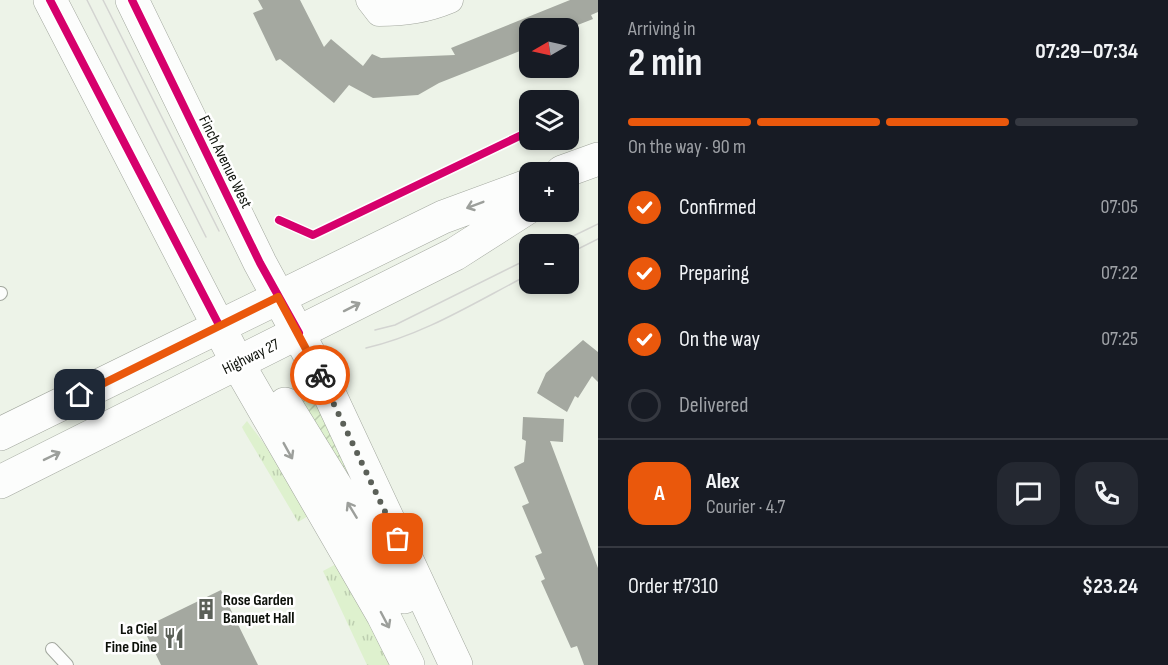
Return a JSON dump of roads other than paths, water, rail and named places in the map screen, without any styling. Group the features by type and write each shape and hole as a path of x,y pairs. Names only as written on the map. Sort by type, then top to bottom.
{"main road":[{"name":"Finch Avenue West","path":"50,0 226,322 408,665"},
{"name":"Finch Avenue West","path":"132,0 278,297 299,333 454,665"},
{"path":"579,166 598,160"},
{"path":"579,173 598,160"},
{"path":"0,434 443,217 519,189"},
{"name":"Highway 27","path":"0,482 455,254 519,213"},
{"name":"Finch Avenue West","path":"246,360 413,612 454,665"}],"street":[{"path":"369,0 379,13 403,13 427,10 450,0"}],"lane":[{"path":"52,649 67,665"}],"tram line":[{"path":"87,0 206,237"},
{"path":"103,0 219,231"},
{"path":"578,234 598,224"},
{"path":"579,248 598,239"},
{"path":"375,330 395,325 519,263"},
{"path":"366,348 409,335 519,280"}],"place":[{"name":"Rose Garden Banquet Hall","path":"206,609"},
{"name":"La Ciel Fine Dine","path":"174,638"}]}
